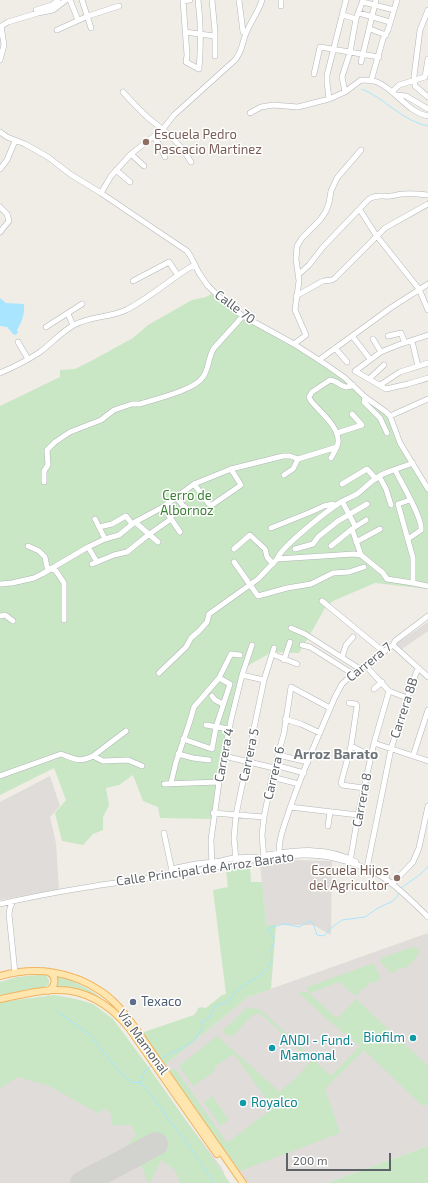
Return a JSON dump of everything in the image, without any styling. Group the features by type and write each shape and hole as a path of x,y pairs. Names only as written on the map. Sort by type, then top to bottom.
{"main road":[{"name":"Vía Mamonal","path":"0,976 32,971 49,972 65,975 86,982 101,991 114,1003 132,1025 243,1183"},
{"path":"46,991 52,988 55,982 54,976 49,972"},
{"name":"Vía Mamonal","path":"0,999 58,990 82,994 106,1005 129,1028 238,1183"}],"street":[{"path":"0,60 4,45 1,27 13,17 52,5 58,0"},
{"path":"8,22 38,12 53,10 66,0"},
{"path":"70,0 78,20"},
{"path":"82,0 91,28"},
{"path":"190,0 183,0 186,62 199,69 201,49 198,0"},
{"path":"212,0 215,56"},
{"path":"239,0 243,32 246,33"},
{"path":"101,193 116,170 131,154 163,129 174,115 235,60 242,50 246,33 259,11 262,0"},
{"path":"281,0 282,6"},
{"path":"329,99 327,82 346,0"},
{"path":"371,81 397,0"},
{"path":"344,92 342,77 350,52 356,19 363,1 376,2 394,10"},
{"path":"361,62 376,2"},
{"path":"57,30 88,16 119,6"},
{"path":"428,10 426,19 420,30 414,72 415,86 428,97"},
{"path":"359,13 390,22"},
{"path":"343,15 356,19"},
{"path":"370,29 386,35"},
{"path":"185,32 214,36"},
{"path":"314,74 320,47 378,57"},
{"path":"394,94 399,85 425,77 428,59"},
{"path":"250,113 261,107 273,105 298,107 329,99 344,92 361,80 371,81 382,85 404,103 416,111 428,116"},
{"path":"123,92 181,146 191,162"},
{"path":"394,94 406,96 428,109"},
{"name":"Calle 70","path":"0,132 48,157 70,174 187,251 204,280 216,294 243,316 294,344 319,360 390,416"},
{"path":"154,137 165,157"},
{"path":"0,169 7,160 15,141"},
{"path":"294,344 306,334 295,310 299,281 296,254 299,243 323,215 329,205 331,191 338,178 361,150"},
{"path":"131,154 144,166"},
{"path":"116,170 130,182"},
{"path":"298,274 309,265 323,246 369,200 378,195 390,196 410,193 428,195"},
{"path":"296,296 324,281 335,278 376,235 388,226 428,204"},
{"path":"0,207 7,214 10,221 0,232"},
{"path":"360,210 376,235 419,289 428,310"},
{"path":"133,281 169,262 177,274"},
{"path":"0,374 40,352 73,325 90,319 108,316 127,309 194,264"},
{"path":"319,360 428,284"},
{"path":"46,327 82,304"},
{"path":"68,314 73,325"},
{"path":"44,482 44,471 48,465 47,450 52,444 70,432 101,420 114,410 132,404 140,404 194,385 203,377 210,354 214,348 243,316"},
{"path":"388,336 401,333 405,343"},
{"path":"428,335 381,352 355,371 384,388 390,388 428,378"},
{"path":"353,337 370,359"},
{"path":"373,339 381,352"},
{"path":"412,341 418,366"},
{"path":"18,342 28,359"},
{"path":"335,348 347,362"},
{"path":"380,385 398,373 428,363"},
{"path":"369,379 384,365"},
{"path":"331,458 338,443 336,433 333,426 311,401 310,397 312,392 330,380 344,387 352,385"},
{"path":"365,397 364,402 380,418 387,433"},
{"path":"428,399 390,416 400,443 428,489"},
{"path":"416,404 428,403"},
{"path":"336,433 362,425 352,414"},
{"path":"0,584 34,578 88,547 119,535 133,523 163,507 194,484 232,469 283,456 290,456 298,459 337,447"},
{"path":"284,475 293,469 298,459"},
{"path":"159,673 186,647 191,638 199,632 207,622 209,614 250,586 278,559 279,555 291,543 319,518 342,501 355,496 378,478 413,463"},
{"path":"194,484 209,504 212,505 242,485 232,469"},
{"path":"342,484 367,469 378,478 386,489 391,505"},
{"path":"395,470 418,514 422,526 421,530 408,539"},
{"path":"176,497 189,513"},
{"path":"410,500 398,504 408,539 413,564 413,583"},
{"path":"342,501 350,514 356,542 361,555 383,573 388,580 428,586"},
{"path":"271,528 324,506 333,504 335,506"},
{"path":"295,549 313,544 318,537 338,521 367,504"},
{"path":"163,507 180,532"},
{"path":"88,547 94,563 114,555 127,552 185,507"},
{"path":"99,527 112,524 126,516 158,542"},
{"path":"95,519 106,539"},
{"path":"331,546 354,527 366,520"},
{"path":"356,542 380,530"},
{"path":"234,549 250,535 265,549 267,557 273,564"},
{"path":"291,543 295,549 297,558"},
{"path":"28,546 39,551 45,557 47,566 56,571 64,583 64,620"},
{"path":"278,559 354,554 361,555"},
{"path":"234,562 255,594 258,596 287,588 311,584 333,573 349,572 364,567"},
{"path":"322,601 384,652"},
{"path":"0,616 5,616 13,621"},
{"name":"Carrera 7","path":"279,854 281,836 290,807 330,708 342,684 428,616"},
{"path":"291,628 305,634 360,669"},
{"path":"342,657 346,645 352,637"},
{"path":"284,660 290,642"},
{"name":"Carrera 4","path":"212,867 210,840 219,782 229,729 242,675 252,645"},
{"path":"302,645 310,647 353,674"},
{"path":"393,645 428,677"},
{"name":"Carrera 5","path":"236,861 234,838 236,815 264,680 274,648"},
{"path":"171,783 178,754 194,707 219,678 231,654 240,655"},
{"path":"272,654 297,664"},
{"path":"365,665 389,691 407,698"},
{"name":"Carrera 8B","path":"368,868 391,749 407,698 419,668"},
{"path":"242,675 264,680"},
{"path":"183,739 212,749 216,727 230,684 219,678"},
{"path":"374,689 382,682"},
{"path":"202,687 207,691"},
{"name":"Carrera 6","path":"264,857 262,835 264,817 272,777 284,733 291,687 330,708"},
{"name":"Carrera 8","path":"350,861 371,756 389,691"},
{"path":"212,696 223,704"},
{"path":"348,703 356,704 358,706 341,783 342,785 364,788"},
{"name":"Carrera 8B","path":"413,756 428,710"},
{"path":"285,719 301,724 320,733"},
{"path":"206,725 229,729"},
{"path":"0,776 61,754 79,760 93,756 126,731"},
{"path":"374,743 428,761"},
{"path":"350,746 371,756"},
{"path":"178,754 209,760"},
{"path":"278,754 308,762"},
{"path":"93,756 103,761 128,760 142,766"},
{"path":"224,756 247,762 304,772"},
{"path":"272,777 299,784"},
{"path":"164,784 219,782"},
{"path":"392,884 413,862 419,848 428,806"},
{"path":"290,807 358,815"},
{"path":"328,826 330,812"},
{"path":"214,813 264,817"},
{"path":"206,826 212,825"},
{"path":"164,833 172,872 212,861 221,861 233,858 236,861"},
{"name":"Calle Principal de Arroz Barato","path":"0,904 115,882 212,867 236,861 279,854 321,856 350,861 368,868 392,884 428,917"},
{"path":"368,868 387,876"},
{"path":"13,901 9,914 15,973"}],"shaded area":[{"path":"428,622 428,631 402,649 396,644"},
{"path":"50,776 60,806 50,817 56,843 59,889 0,900 0,802"},
{"path":"287,860 332,861 331,935 313,925 266,925 260,864"},
{"path":"428,933 428,1146 327,1183 246,1183 164,1066 248,997"},
{"path":"0,1005 147,1069 222,1168 228,1183 0,1183"}],"green space":[{"name":"Cerro de Albornoz","path":"211,294 241,317 318,361 389,417 412,464 428,490 428,589 375,583 333,601 325,608 299,653 272,652 242,669 213,819 160,818 158,807 143,801 133,775 119,785 106,788 109,805 103,817 103,830 93,834 83,845 62,841 55,813 66,800 54,768 0,795 0,406 60,377 60,370 75,369 93,360 133,338 148,325 192,300 206,297"},
{"path":"250,867 251,882 262,882 266,925 276,925 271,989 248,997 164,1066 141,1033 194,1015 198,1008 206,1008 222,995 226,994 213,890 228,887 226,871"},
{"path":"413,947 419,950 415,958 404,969 400,967 393,974 380,962 381,958"},
{"path":"371,964 374,965 381,978 379,981 373,983 371,981 367,985 369,986 363,988 356,996 339,982 310,993 307,987"},
{"path":"46,975 49,980 49,984 45,987 0,995 0,982 17,977"},
{"path":"56,975 93,992 124,1018 99,1000 55,989 58,981"},
{"path":"298,992 307,992 337,1018 356,999 428,1066 428,1104 423,1106 364,1050 325,1089 340,1133 240,1171 169,1073 170,1070 174,1069 177,1071 227,1143 273,1108 234,1054 215,1066 214,1072 193,1086 179,1066 217,1036 280,1092 297,1077 311,1061 260,1013 251,1016 232,1037 229,1034 227,1036 222,1031 247,1008 258,1009 263,1012 331,1076 360,1046 329,1021"},
{"path":"55,995 93,1004 113,1019 230,1183 180,1183 175,1170 161,1160 150,1183 148,1183 140,1161 128,1145 136,1135 132,1125 112,1125 111,1115 106,1108 98,1113 49,1086 18,1077 0,1088 0,1002"},
{"path":"212,1096 229,1120 220,1125 204,1102"},
{"path":"428,1146 428,1183 327,1183"}],"water":[{"path":"0,298 6,303 24,304 23,317 16,335 13,334 7,327 0,326"}],"waterway":[{"path":"362,89 379,98 410,120 428,126"},
{"path":"401,888 419,876 428,866"},
{"path":"162,1058 192,1042 200,1032 203,1021 210,1017 214,1007 229,1001 234,993 258,977 269,966 272,961 271,950 274,940 271,933 267,929 284,924 299,927 310,921 313,923 317,935 324,936 331,928 342,920 365,917 378,908 393,901 399,893"},
{"path":"57,1011 90,1035 117,1069 131,1082 140,1083 148,1091 185,1140 214,1183"},
{"path":"140,1083 145,1071 151,1066"}],"runway":[{"path":"82,1183 156,1144"}],"place":[{"name":"Escuela Pedro Pascacio Martinez","path":"146,142"},
{"name":"Escuela Hijos del Agricultor","path":"397,878"},
{"name":"Texaco","path":"133,1002"},
{"name":"Biofilm","path":"413,1038"},
{"name":"ANDI - Fund. Mamonal","path":"272,1048"},
{"name":"Royalco","path":"243,1103"}],"district":[{"name":"Arroz Barato","path":"336,754"}]}
